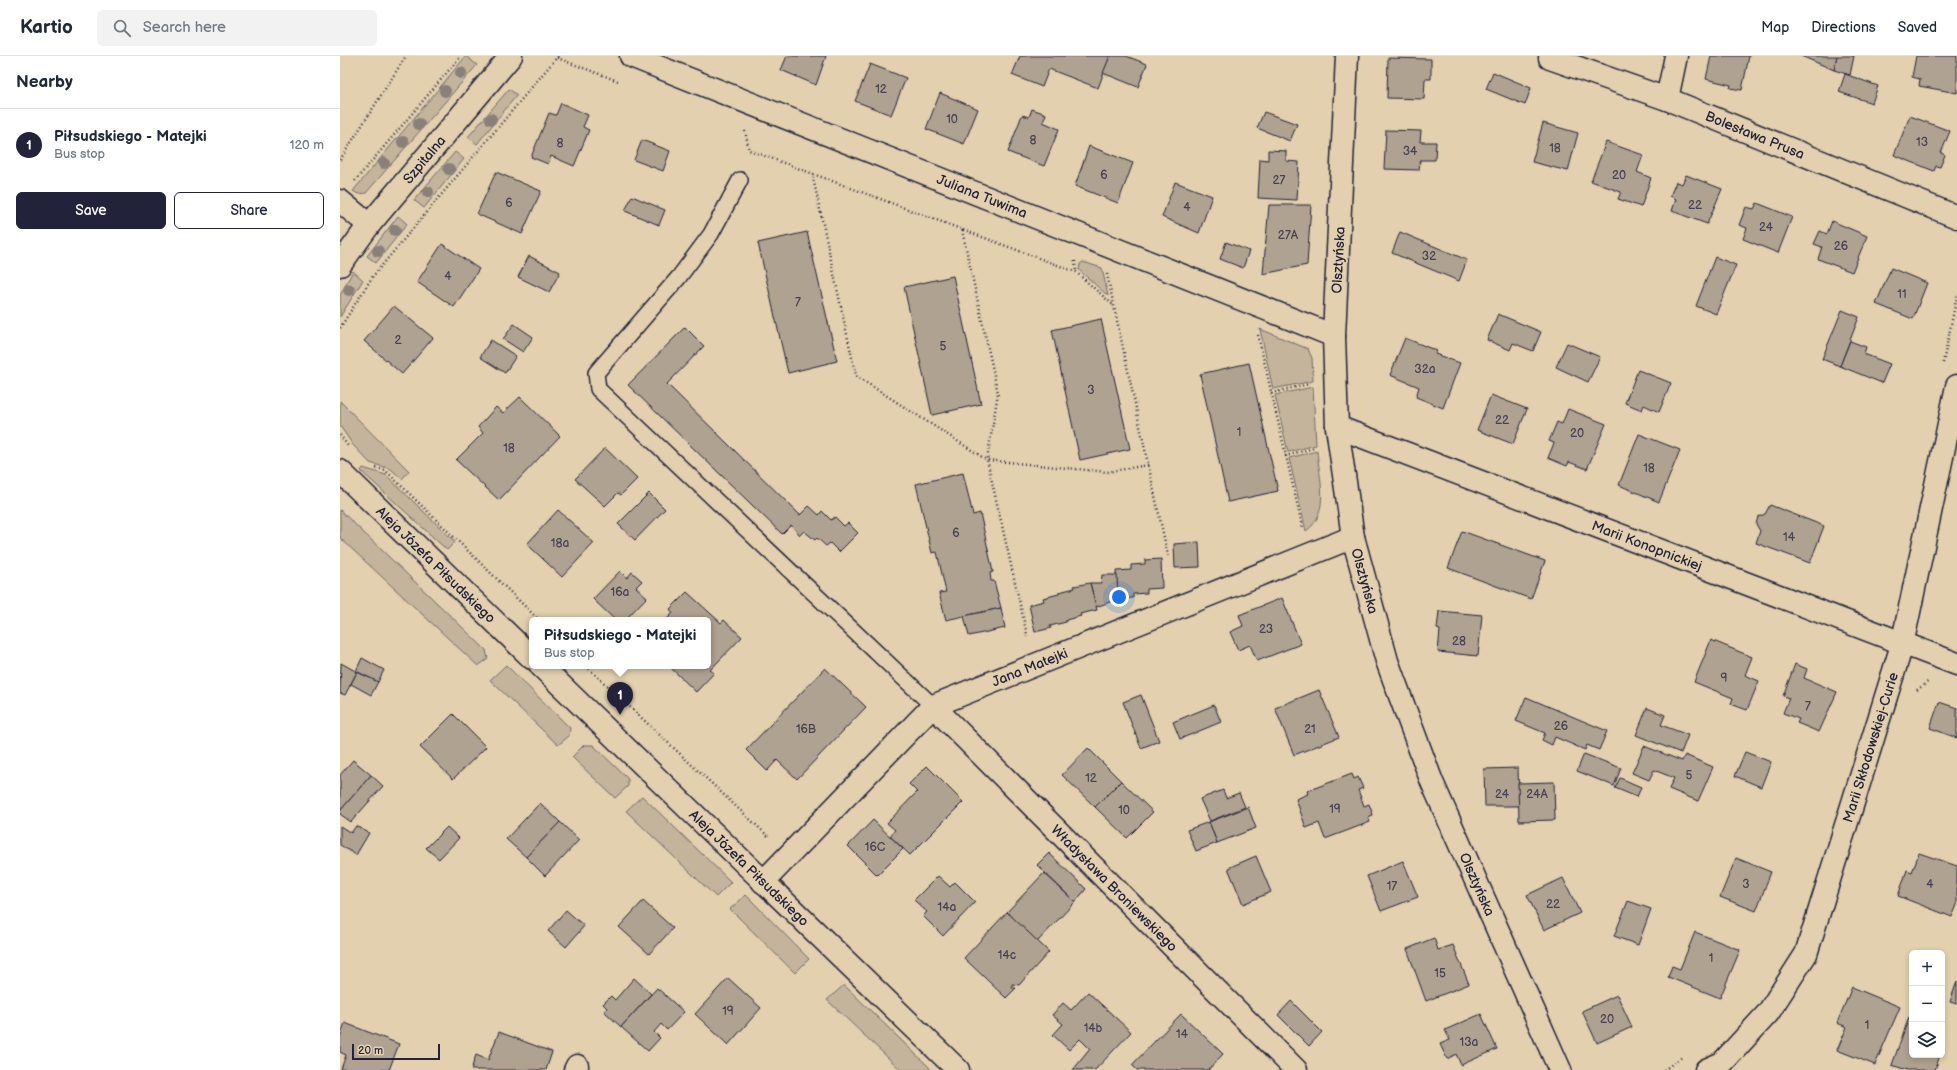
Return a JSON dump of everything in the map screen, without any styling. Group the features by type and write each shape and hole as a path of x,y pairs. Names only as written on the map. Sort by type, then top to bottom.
{"street":[{"name":"Szpitalna","path":"340,265 369,225 511,56"},
{"name":"Juliana Tuwima","path":"630,56 1334,336"},
{"name":"Olsztyńska","path":"1348,56 1334,336 1337,427 1353,537 1387,661 1432,782 1560,1070"},
{"path":"1667,99 1676,56"},
{"name":"Bolesława Prusa","path":"1550,58 1667,99 1957,217"},
{"path":"345,194 369,225"},
{"name":"Marii Skłodowskiej-Curie","path":"1719,1068 1768,1013 1806,954 1902,645 1957,386"},
{"name":"Marii Konopnickiej","path":"1337,427 1902,645 1957,664"},
{"name":"Aleja Józefa Piłsudskiego","path":"340,471 529,655"},
{"name":"Jana Matejki","path":"763,882 933,706 1353,537"},
{"name":"Aleja Józefa Piłsudskiego","path":"544,669 958,1070"},
{"name":"Władysława Broniewskiego","path":"933,706 1296,1070"}],"lane":[{"path":"740,180 711,234 679,277 596,373 598,389 933,706"}],"path":[{"path":"340,160 406,56"},
{"path":"345,194 461,56"},
{"path":"340,328 373,276 558,56"},
{"path":"745,129 749,150 1076,272 1113,305"},
{"path":"812,173 856,376 987,460 1107,472 1148,465"},
{"path":"962,230 998,393 987,460 1034,665"},
{"path":"1076,258 1074,264 1076,272"},
{"path":"1107,273 1168,556"},
{"path":"1257,331 1303,530"},
{"path":"1271,393 1310,384"},
{"path":"340,435 352,452"},
{"path":"1285,456 1321,446"},
{"path":"373,467 385,470 536,617"},
{"path":"589,669 788,855"},
{"path":"1664,1070 1688,1053"}],"shaded area":[{"path":"466,56 477,65 366,193 358,194 353,191"},
{"path":"509,89 517,95 477,144 468,137"},
{"path":"455,152 464,159 424,208 414,200"},
{"path":"398,216 407,224 376,263 367,256"},
{"path":"1083,262 1102,268 1108,296 1079,270 1080,264"},
{"path":"353,271 363,280 340,317 340,295"},
{"path":"1260,329 1308,349 1312,358 1313,381 1273,389"},
{"path":"1313,387 1316,445 1288,452 1275,395"},
{"path":"340,401 409,471 402,479 391,469 370,463 353,445 340,426"},
{"path":"1317,451 1322,494 1321,505 1319,515 1314,524 1306,531 1289,458"},
{"path":"363,468 386,475 455,542 447,550 361,471"},
{"path":"340,510 486,650 488,659 478,666 340,538"},
{"path":"506,665 570,728 569,736 558,745 490,680"},
{"path":"584,745 593,745 628,779 628,786 615,798 572,757"},
{"path":"642,796 731,882 716,897 626,811"},
{"path":"746,895 809,959 795,973 730,909"},
{"path":"844,985 931,1070 901,1070 827,1000"}],"building":[{"path":"787,56 826,56 816,85 781,70"},
{"path":"1020,56 1110,56 1098,88 1049,69 1042,87 1012,75"},
{"path":"1110,56 1126,56 1147,64 1138,87 1103,73"},
{"path":"1711,56 1749,56 1742,90 1730,88 1731,85 1706,79"},
{"path":"1801,56 1837,56 1834,70"},
{"path":"1837,56 1854,56 1850,75 1834,70"},
{"path":"1916,56 1957,56 1957,93 1919,86 1920,79 1912,77"},
{"path":"1388,58 1431,59 1431,79 1425,79 1424,99 1387,98"},
{"path":"870,64 906,78 891,115 855,101"},
{"path":"1493,72 1531,88 1525,105 1486,89"},
{"path":"1845,74 1878,86 1872,103 1839,92"},
{"path":"940,93 978,109 964,144 926,129"},
{"path":"561,103 588,115 583,127 589,130 574,166 551,156 548,164 531,157 549,113 556,115"},
{"path":"1032,109 1046,114 1043,122 1059,129 1044,166 1008,152 1022,115 1029,117"},
{"path":"1264,112 1297,124 1290,141 1257,128"},
{"path":"1910,116 1950,131 1941,153 1945,155 1940,167 1936,166 1934,171 1894,155"},
{"path":"1543,123 1578,133 1568,171 1532,162"},
{"path":"1386,130 1421,131 1420,142 1436,142 1435,160 1420,160 1419,170 1384,169"},
{"path":"642,140 670,151 663,171 634,160"},
{"path":"1606,142 1643,155 1637,172 1651,178 1641,207 1618,199 1621,192 1591,181"},
{"path":"1089,146 1133,163 1118,203 1075,186"},
{"path":"1268,150 1286,151 1286,161 1299,162 1297,200 1258,198 1260,159 1268,160"},
{"path":"496,172 541,191 522,234 477,214"},
{"path":"1686,175 1722,189 1707,224 1672,211 1676,199 1670,196 1676,182 1682,184"},
{"path":"1175,182 1212,196 1199,233 1162,217"},
{"path":"632,196 665,210 659,225 625,211"},
{"path":"1757,203 1792,217 1778,253 1743,239 1747,228 1739,225 1746,207 1754,209"},
{"path":"1269,205 1311,205 1307,265 1263,274"},
{"path":"1832,221 1867,236 1852,272 1818,259 1822,247 1814,244 1820,231 1827,234"},
{"path":"807,232 837,361 788,373 758,243"},
{"path":"1400,232 1467,260 1459,281 1392,253"},
{"path":"1226,242 1249,251 1243,268 1220,259"},
{"path":"442,244 479,269 454,307 417,282"},
{"path":"529,256 560,272 549,292 518,277"},
{"path":"1715,257 1736,265 1716,314 1696,306"},
{"path":"1891,268 1927,283 1913,319 1876,304"},
{"path":"953,276 981,404 932,415 904,287"},
{"path":"394,306 433,338 402,374 364,341"},
{"path":"1842,310 1859,317 1840,366 1822,359"},
{"path":"1498,314 1541,332 1533,351 1513,343 1510,350 1487,340"},
{"path":"1101,319 1130,449 1080,460 1052,330"},
{"path":"514,324 533,337 523,352 503,339"},
{"path":"685,327 704,346 667,384 800,515 809,506 819,515 822,511 831,520 835,517 844,526 848,523 858,533 839,552 830,543 826,546 817,538 815,540 804,531 800,535 791,525 782,534 628,385"},
{"path":"1405,338 1437,351 1435,354 1460,363 1443,408 1416,397 1419,387 1390,375"},
{"path":"491,340 516,356 505,373 480,357"},
{"path":"1850,341 1866,347 1864,354 1890,364 1882,383 1840,366"},
{"path":"1567,343 1600,357 1588,382 1556,367"},
{"path":"1249,363 1278,491 1228,502 1200,374"},
{"path":"1638,370 1671,383 1659,412 1644,405 1642,410 1625,403"},
{"path":"1491,395 1527,409 1513,444 1477,430"},
{"path":"520,397 560,436 499,500 456,460 483,433 478,427 496,407 503,413"},
{"path":"1568,409 1606,424 1587,469 1569,462 1567,466 1548,458 1554,443 1549,441 1557,422 1562,424"},
{"path":"1639,434 1680,450 1659,502 1619,485"},
{"path":"605,448 637,479 621,495 618,493 605,506 575,479"},
{"path":"963,473 973,515 980,513 993,572 990,573 991,581 994,581 1001,608 946,620 939,593 946,592 937,552 932,553 916,484"},
{"path":"649,493 665,509 635,540 618,524"},
{"path":"1770,505 1824,526 1810,563 1756,543 1760,531 1756,524 1758,517 1765,514"},
{"path":"558,510 594,543 562,577 527,544"},
{"path":"1462,531 1545,561 1531,599 1448,568"},
{"path":"1199,542 1200,567 1175,568 1174,544"},
{"path":"1161,559 1162,588 1147,589 1147,593 1133,594 1133,598 1118,599 1116,571 1131,570 1131,565 1145,564 1145,560"},
{"path":"620,571 627,578 632,572 642,581 636,587 647,597 628,617 612,617 593,599"},
{"path":"1102,575 1117,575 1118,599 1096,607 1090,583 1101,583"},
{"path":"1090,583 1097,610 1080,614 1081,616 1050,626 1051,628 1035,632 1029,605 1044,601 1043,598 1059,594 1059,592 1075,588 1074,586"},
{"path":"687,592 721,623 724,620 742,637 711,669 711,617 669,617 673,613 670,609"},
{"path":"1282,598 1301,644 1257,661 1250,645 1238,650 1230,632 1243,626 1239,615"},
{"path":"1001,608 1005,628 969,636 964,616"},
{"path":"1439,611 1482,615 1478,656 1438,652 1440,630 1437,629"},
{"path":"1711,640 1752,657 1745,675 1759,681 1747,710 1731,704 1733,698 1694,682"},
{"path":"362,658 384,670 378,682 356,671"},
{"path":"341,663 357,672 345,695 340,693"},
{"path":"1795,664 1807,669 1804,678 1837,692 1819,732 1797,723 1799,719 1783,713 1789,698 1783,696"},
{"path":"825,668 866,707 797,779 777,760 767,771 746,750"},
{"path":"672,669 711,669 710,670 714,673 696,692"},
{"path":"357,672 378,682 371,695 351,684"},
{"path":"1319,690 1339,737 1294,755 1275,708"},
{"path":"1141,695 1159,741 1141,748 1123,702"},
{"path":"1526,697 1607,731 1599,750 1587,745 1585,750 1555,737 1552,745 1542,740 1545,733 1516,721"},
{"path":"1939,702 1957,708 1957,738 1930,728"},
{"path":"1214,705 1221,722 1180,739 1173,722"},
{"path":"1647,708 1665,715 1661,725 1688,735 1681,753 1636,735"},
{"path":"453,714 486,747 453,779 420,747"},
{"path":"1644,746 1682,761 1685,755 1713,767 1698,801 1669,789 1674,778 1654,770 1649,780 1632,773"},
{"path":"1088,748 1121,781 1095,807 1062,775"},
{"path":"1745,752 1771,762 1761,787 1735,776"},
{"path":"1584,754 1621,768 1614,786 1577,771"},
{"path":"353,760 371,775 340,811 340,775"},
{"path":"927,766 963,802 910,855 890,836 895,830 887,823 917,792 909,784"},
{"path":"1518,768 1519,806 1485,806 1484,769"},
{"path":"1352,774 1354,779 1358,777 1363,788 1358,790 1364,806 1369,804 1373,815 1368,817 1370,822 1325,839 1319,823 1306,828 1296,799 1308,794 1307,791"},
{"path":"371,775 383,786 351,822 340,814 340,811"},
{"path":"1620,778 1641,787 1637,797 1615,788"},
{"path":"1121,781 1153,812 1127,838 1095,807"},
{"path":"1554,782 1555,820 1519,821 1518,783"},
{"path":"1223,790 1226,798 1239,793 1245,807 1210,821 1200,799"},
{"path":"540,803 560,822 526,857 506,839"},
{"path":"1248,807 1256,828 1217,843 1209,822"},
{"path":"873,820 903,849 877,875 848,846"},
{"path":"560,822 579,840 545,876 526,857"},
{"path":"1209,822 1217,843 1196,851 1187,830"},
{"path":"340,826 351,833 356,826 369,833 356,855 340,845"},
{"path":"447,827 459,838 439,859 426,848"},
{"path":"1049,853 1086,889 1075,902 1037,865"},
{"path":"1919,853 1957,866 1957,905 1952,917 1898,896 1907,870 1912,872"},
{"path":"1256,856 1271,892 1243,904 1228,868"},
{"path":"1736,858 1771,872 1756,911 1720,897"},
{"path":"1403,861 1418,897 1381,911 1367,876"},
{"path":"1044,873 1075,902 1037,942 1007,912"},
{"path":"938,876 950,887 955,882 975,902 943,936 923,916 927,912 914,900"},
{"path":"1563,878 1580,913 1544,930 1527,895"},
{"path":"643,901 673,928 649,954 619,927"},
{"path":"1628,901 1651,909 1638,945 1614,936"},
{"path":"566,910 584,926 566,947 548,931"},
{"path":"1007,912 1049,952 1019,985 1012,984 1012,988 1016,988 1006,998 964,958"},
{"path":"1695,932 1740,950 1720,998 1668,977 1672,966 1680,969"},
{"path":"1434,938 1438,950 1453,945 1469,984 1426,1001 1407,949"},
{"path":"634,978 651,994 621,1027 604,1011 607,1008 603,1004 611,996 615,1000"},
{"path":"728,978 761,1008 728,1045 695,1014"},
{"path":"1957,981 1957,1004 1950,1002"},
{"path":"1852,987 1900,1007 1875,1065 1837,1050 1847,1027 1837,1023"},
{"path":"657,988 684,1012 667,1030 661,1024 654,1032 660,1038 648,1051 621,1027"},
{"path":"1088,992 1131,1032 1095,1070 1073,1070 1090,1049 1080,1039 1069,1050 1053,1035 1063,1024 1052,1015 1063,1003 1071,1010"},
{"path":"1617,995 1632,1027 1597,1043 1582,1011"},
{"path":"1291,1001 1322,1032 1309,1046 1278,1015"},
{"path":"1181,1014 1223,1054 1208,1070 1137,1070 1132,1065"},
{"path":"1481,1014 1497,1049 1461,1065 1456,1054 1447,1059 1440,1044 1450,1040 1445,1030"},
{"path":"1909,1017 1909,1058 1939,1058 1935,1070 1907,1070 1892,1065"},
{"path":"345,1023 399,1044 389,1070 341,1069 346,1055 340,1052 340,1037"},
{"path":"499,1032 552,1052 546,1070 471,1070 476,1055 488,1060"}],"place":[{"name":"Piłsudskiego - Matejki","path":"620,715"}]}
